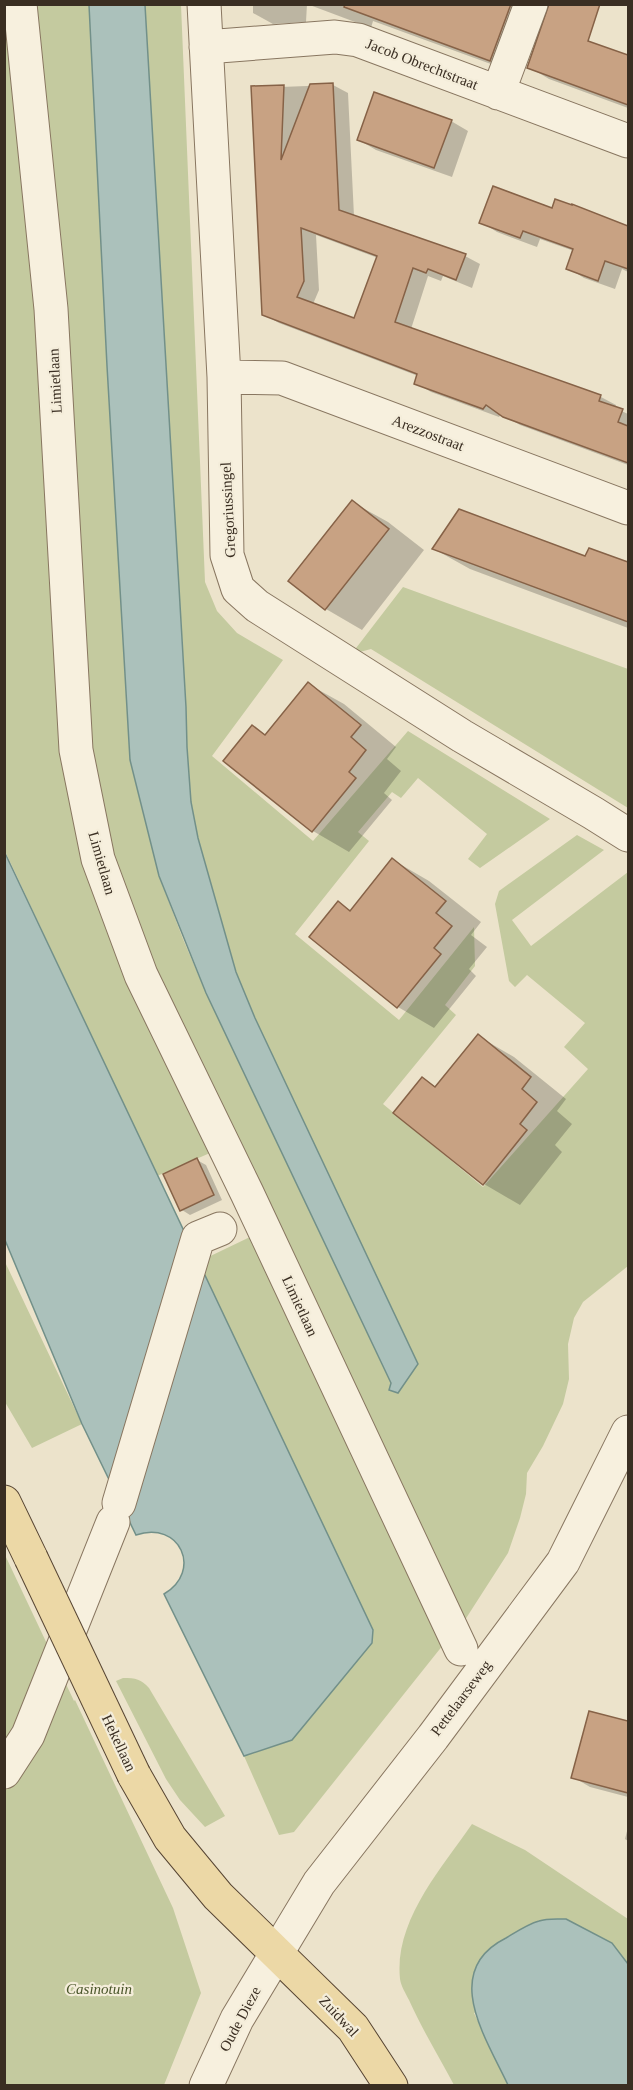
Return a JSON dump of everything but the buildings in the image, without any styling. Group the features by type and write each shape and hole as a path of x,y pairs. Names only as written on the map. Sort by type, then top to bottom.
{"main road":[{"name":"Hekellaan","path":"6,1507 134,1775 170,1838 218,1896 277,1954"},
{"name":"Zuidwal","path":"277,1954 353,2028 391,2085"}],"street":[{"name":"Limietlaan","path":"20,4 51,309 76,750 98,859 141,975 247,1193 461,1649"},
{"name":"Gregoriussingel","path":"204,4 224,378 227,555 238,589 257,606 452,730 628,836"},
{"path":"498,93 531,4"},
{"name":"Jacob Obrechtstraat","path":"206,47 335,37 358,40 628,141"},
{"name":"Arezzostraat","path":"224,378 282,378 628,508"},
{"path":"4,1772 28,1735 116,1512 209,1233"},
{"name":"Pettelaarseweg","path":"277,1954 319,1883 433,1737 563,1562 628,1432"},
{"name":"Oude Dieze","path":"206,2085 237,2019 277,1954"}],"green space":[{"path":"4,5 44,281 68,742 210,1153 157,1176 5,851"},
{"path":"27,5 89,5 130,760 159,876 206,993 391,1383 389,1390 418,1364 308,1133 236,972 198,838 191,802 145,5 181,5 205,582 217,611 237,633 283,660 212,756 313,841 408,731 550,819 480,868 468,859 487,834 418,778 401,798 392,792 358,832 369,841 295,934 399,1020 474,927 475,966 445,1005 456,1015 383,1104 483,1187 588,1069 564,1047 585,1023 527,975 515,987 509,981 495,904 499,891 577,835 604,850 512,920 531,946 628,872 628,1266 583,1302 574,1318 568,1344 569,1379 563,1404 527,1473 526,1494 508,1553 463,1623 147,958 110,851 95,770 85,675"},
{"path":"403,587 628,669 628,808 371,649 353,652"},
{"path":"250,1237 443,1645 294,1832 279,1835 244,1756 292,1740 198,1262"},
{"path":"5,1262 82,1424 32,1448 5,1402"},
{"name":"Casinotuin","path":"5,1555 173,1908 201,1993 164,2085 4,2085"},
{"path":"123,1678 138,1680 149,1688 225,1816 205,1827 180,1800 166,1779 116,1681"},
{"path":"472,1824 525,1850 628,1919 628,1964 611,1943 474,2013 508,2085 454,2085 419,2022 400,1979 400,1958 404,1937 412,1916 434,1878"}],"water":[{"path":"89,5 145,5 187,747 191,802 198,838 236,972 255,1018 418,1364 398,1393 389,1390 391,1383 206,993 159,876 130,760"},
{"path":"4,851 373,1630 372,1643 292,1740 244,1756 164,1594 176,1584 182,1573 184,1561 181,1550 174,1541 164,1535 151,1532 136,1535 82,1424 5,1240"},
{"path":"545,1919 566,1919 612,1943 628,1964 628,2085 508,2085 480,2027 472,1987 475,1968 486,1952 531,1924"}]}
